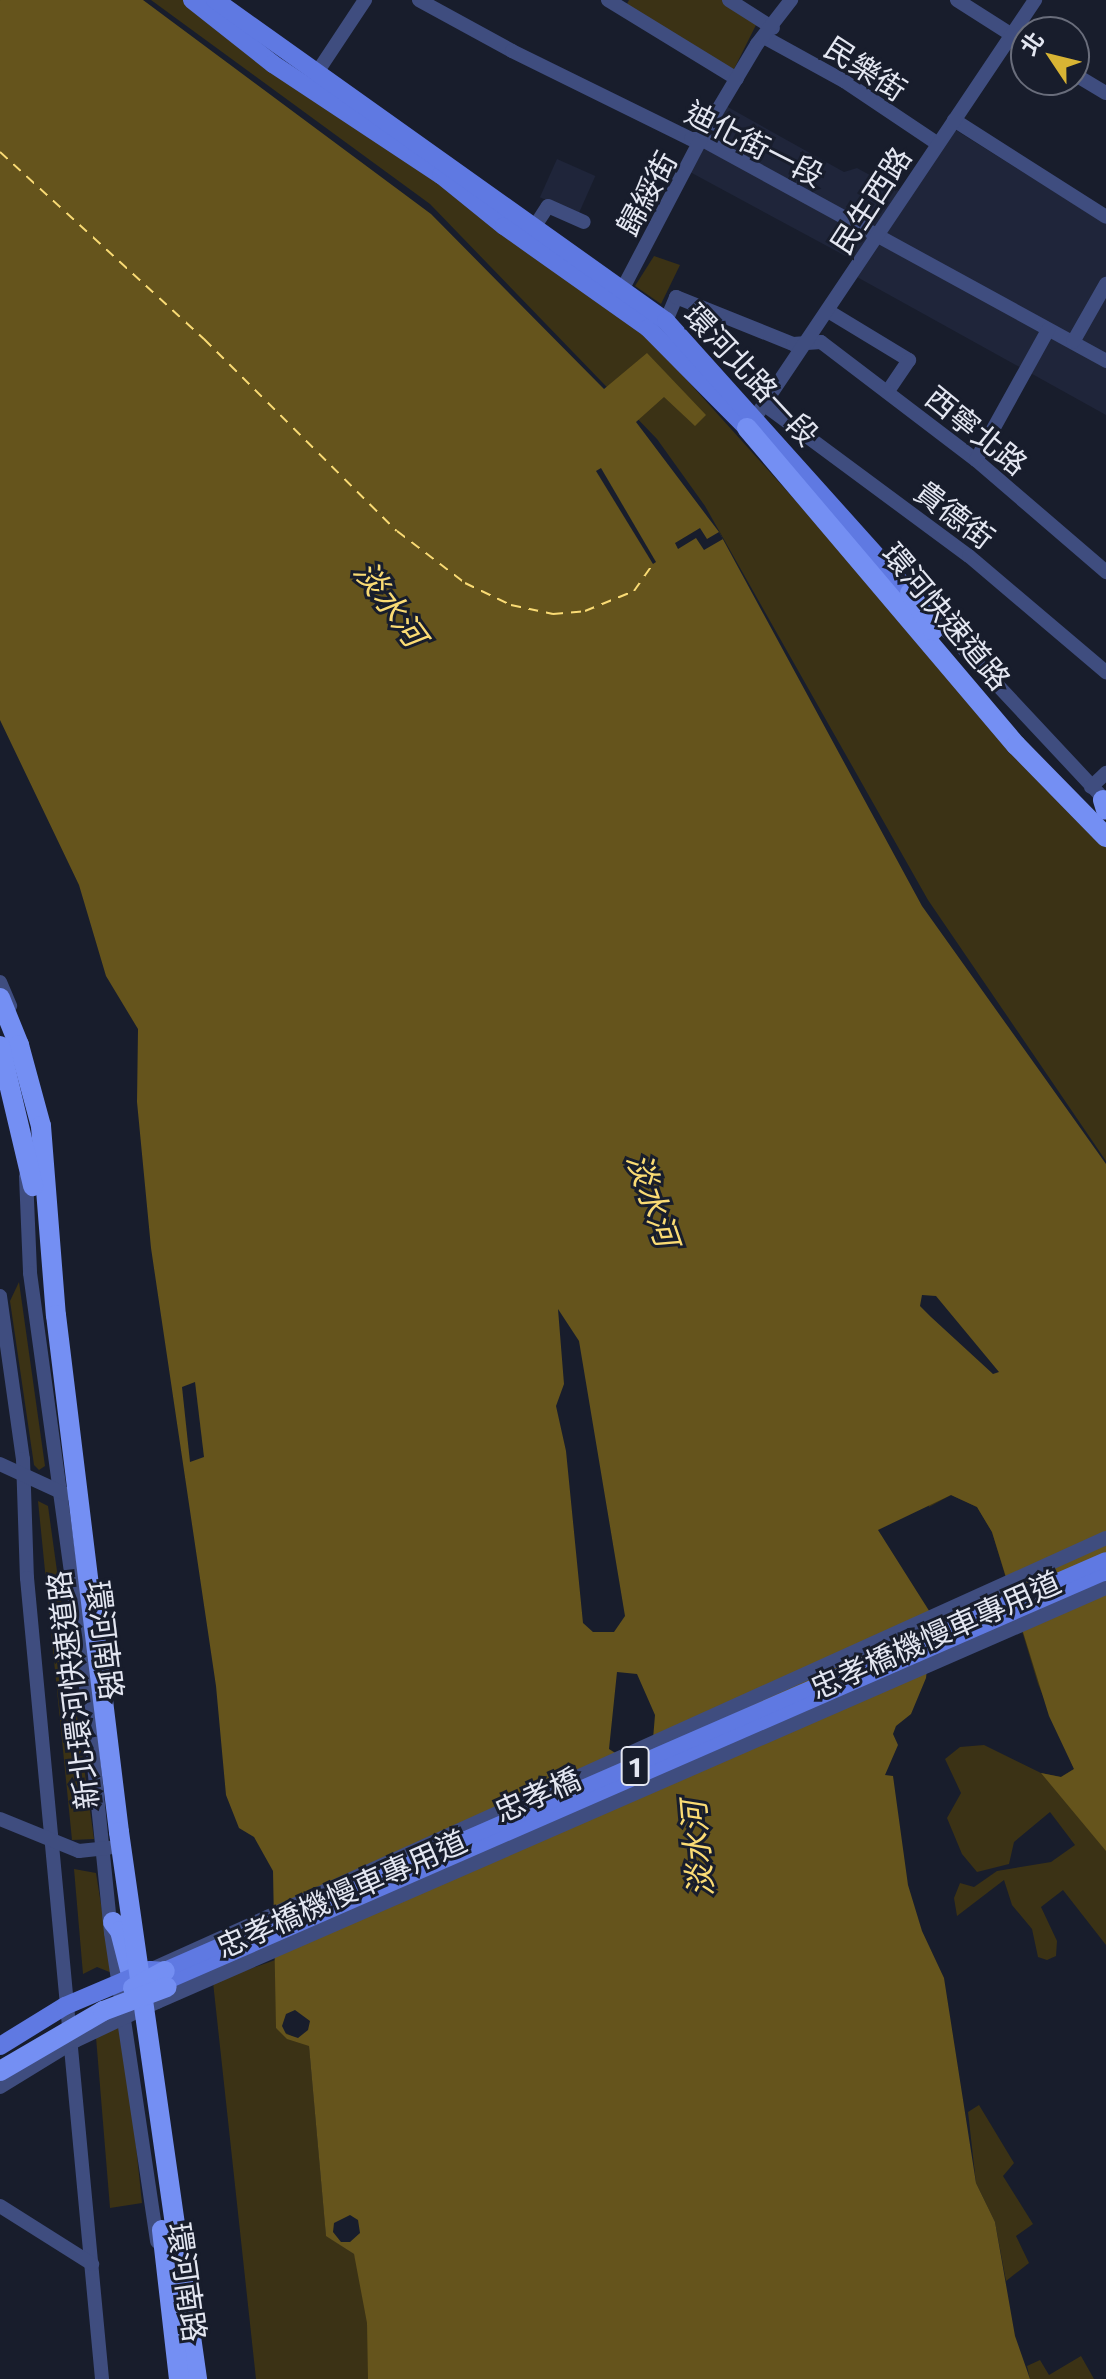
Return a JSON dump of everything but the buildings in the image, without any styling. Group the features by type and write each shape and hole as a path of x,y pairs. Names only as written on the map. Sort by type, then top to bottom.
{"highway":[{"name":"環河快速道路","path":"757,417 842,538 1016,745 1106,837"},
{"name":"環河快速道路","path":"910,593 928,623 985,692 1102,804"},
{"name":"新北環河快速道路","path":"0,998 41,1126 52,1262 119,1832 199,2379"},
{"path":"8,1019 33,1131 52,1262"},
{"name":"新北環河快速道路","path":"0,1048 31,1164 64,1488 177,2379"},
{"path":"113,1922 120,1931 134,1994 173,2258 187,2379"},
{"name":"1","path":"2,2059 79,2012 160,1976"}],"main road":[{"name":"環河北路一段","path":"192,0 273,64 441,175 504,226 648,328 757,417"},
{"name":"環河北路一段","path":"215,0 316,74 450,162 533,229 666,321 757,417 910,593"},
{"name":"忠孝橋","path":"160,1976 1106,1561"},
{"name":"忠孝橋","path":"160,1976 1106,1577"}],"street":[{"path":"316,74 365,0"},
{"name":"迪化街一段","path":"419,0 512,51 691,139 701,139 1106,361"},
{"path":"608,0 737,79"},
{"name":"民樂街","path":"729,0 769,33 938,144"},
{"name":"歸綏街","path":"622,290 701,139 791,0"},
{"path":"957,0 1010,33"},
{"name":"民生西路","path":"757,417 1010,37"},
{"path":"954,120 1106,217"},
{"path":"533,229 548,206 584,222"},
{"path":"1073,342 1106,284"},
{"name":"西寧北路","path":"666,321 676,297 793,344 821,342 976,460 1104,565"},
{"path":"828,311 909,360 888,391"},
{"path":"976,460 1048,330"},
{"name":"貴德街","path":"757,417 969,556 1106,672"},
{"name":"環河北路一段","path":"910,593 1102,804"},
{"path":"1102,804 1106,773"},
{"path":"0,982 8,1019 47,1141 60,1331 121,1847 134,1994"},
{"name":"環河南路","path":"0,1048 26,1153 29,1259 113,1922"},
{"path":"0,1296 22,1475 102,2379"},
{"path":"0,1464 80,1500"},
{"name":"忠孝橋機慢車專用道","path":"160,1976 1106,1538"},
{"name":"忠孝橋機慢車專用道","path":"0,2090 75,2041 157,2002 1106,1588"},
{"path":"0,1819 79,1851 121,1847"},
{"path":"2,2059 69,2014 100,1999 134,1994"},
{"path":"2,2059 71,2031 107,2013 134,1994"},
{"name":"環河南路","path":"134,1994 177,2379"},
{"name":"環河南路","path":"134,1994 199,2379"},
{"path":"0,2090 57,2059 71,2031"},
{"path":"2,2059 21,2080"},
{"path":"0,2206 92,2264"}],"shaded area":[{"path":"151,0 185,0 631,318 1106,845 1106,1161 928,900 705,506 657,439 430,204"},
{"path":"629,0 722,0 757,23 733,71 626,6"},
{"path":"726,106 844,172 857,168 910,197 954,129 1106,224 1106,415 857,277 864,266 690,172"},
{"path":"557,159 595,176 578,214 540,197"},
{"path":"654,256 680,265 661,304 635,286"},
{"path":"19,1282 45,1466 39,1470 34,1465 10,1301"},
{"path":"905,1302 1106,1520 1106,1945 1063,1890 1041,1907 1057,1941 1056,1956 1047,1960 1038,1957 1032,1929 1012,1905 1004,1880 957,1916 954,1898 960,1883 974,1887 997,1871 1051,1862 1075,1845 1050,1812 1014,1842 1009,1864 977,1872 962,1854 947,1818 961,1793 945,1759 960,1747 984,1745 1041,1773 1061,1777 1074,1769 1038,1684 992,1532 977,1507 951,1495 929,1507"},
{"path":"38,1501 48,1506 94,1839 72,1840"},
{"path":"74,1869 96,1873 112,1973 97,1967 83,1974"},
{"path":"278,1959 276,2028 309,2045 326,2235 354,2254 365,2288 371,2379 256,2379 213,1982"},
{"path":"123,2021 142,2203 110,2208 96,2037"},
{"path":"979,2105 1014,2163 1003,2176 1033,2224 1016,2236 1029,2263 1006,2281 995,2222 976,2183 968,2112"},
{"path":"1081,2356 1094,2379 1030,2379 1027,2366 1040,2360 1049,2375"}],"water":[{"name":"淡水河","path":"0,0 143,0 431,214 604,389 647,353 706,415 695,426 664,397 636,422 719,532 922,906 1106,1164 1106,1851 1041,1773 1061,1777 1074,1769 1049,1716 992,1532 977,1507 951,1495 878,1530 933,1617 926,1678 911,1714 896,1726 893,1734 898,1745 885,1775 893,1776 908,1885 922,1931 944,1978 976,2183 995,2222 1015,2336 1030,2379 368,2379 367,2323 354,2254 326,2236 309,2046 287,2039 276,2028 273,1871 254,1837 239,1828 226,1795 216,1686 151,1248 137,1102 138,1029 106,976 79,885 0,720","holes":["922,1295 936,1296 999,1372 993,1374 920,1306","558,1309 579,1341 625,1616 614,1632 593,1632 583,1623 566,1451 556,1406 564,1384","617,1672 637,1674 655,1715 650,1775 609,1749","295,2010 310,2021 308,2030 298,2038 286,2034 282,2026 286,2014","350,2215 358,2220 360,2233 350,2242 341,2242 333,2232 334,2223"]}],"pier":[{"path":"601,468 656,562 653,564 596,471"},
{"path":"700,528 707,539 719,532 723,539 704,550 696,538 678,549 675,543"},
{"path":"195,1382 204,1457 190,1462 182,1387"}],"ferry route":[{"path":"0,152 204,339 397,531 465,583 511,605 553,614 585,611 634,591 653,564"}]}
